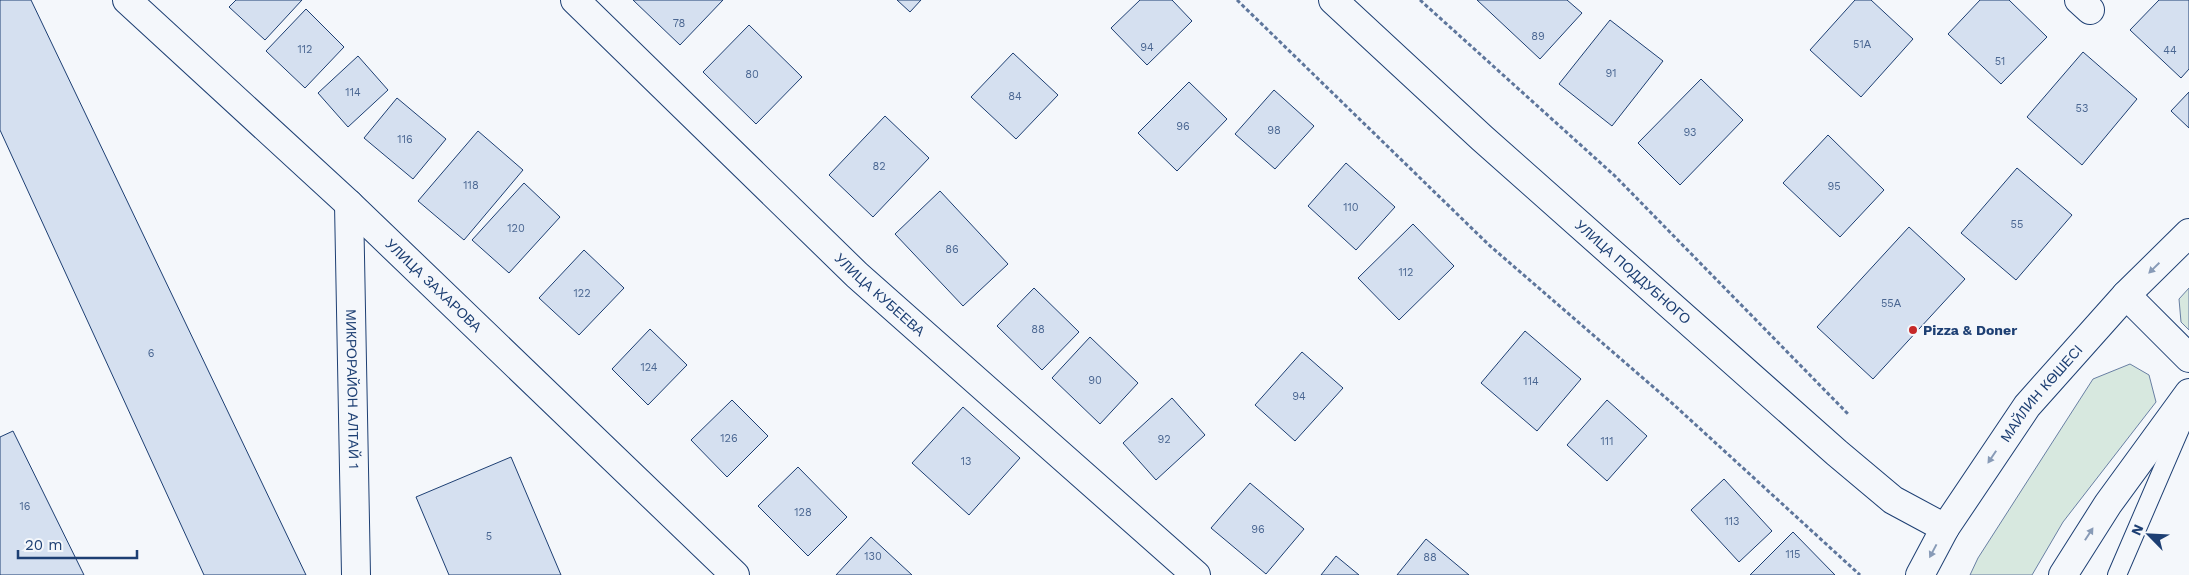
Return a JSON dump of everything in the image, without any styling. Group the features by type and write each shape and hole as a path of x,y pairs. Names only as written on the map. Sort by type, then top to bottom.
{"street":[{"name":"УЛИЦА ЗАХАРОВА","path":"127,0 349,204 735,575"},
{"name":"УЛИЦА КУБЕЕВА","path":"575,0 857,275 1196,575"},
{"name":"УЛИЦА ПОДДУБНОГО","path":"1333,0 1490,144 1838,453 1893,500 1945,528"},
{"name":"МИКРОРАЙОН АЛТАЙ 1","path":"349,204 356,575"},
{"name":"МАЙЛИН КӨШЕСІ","path":"1920,575 1945,528 2027,406 2126,295 2189,233"},
{"path":"2126,295 2189,358"},
{"path":"2063,575 2108,504 2189,393"}],"lane":[{"path":"2117,575 2189,407"}],"path":[{"path":"1237,0 1489,245 1673,404 1860,575"},
{"path":"1420,0 1615,176 1848,412"}],"shaded area":[{"path":"2189,288 2189,330 2181,322 2179,299"},
{"path":"2130,364 2149,375 2156,402 2063,522 2032,575 1970,575 1978,558 2093,379"}],"building":[{"path":"0,0 31,0 306,575 204,575 0,130"},
{"path":"236,0 302,0 265,40 229,7"},
{"path":"633,0 723,0 680,45"},
{"path":"897,0 921,0 910,12"},
{"path":"1140,0 1172,0 1192,21 1147,65 1111,28"},
{"path":"1477,0 1567,0 1582,13 1540,59"},
{"path":"1855,0 1871,0 1913,39 1861,97 1810,50"},
{"path":"1980,0 2009,0 2047,37 2001,84 1948,34"},
{"path":"2159,0 2189,0 2189,69 2181,78 2130,30"},
{"path":"306,9 344,47 305,88 266,51"},
{"path":"1610,20 1663,61 1612,126 1559,84"},
{"path":"749,25 802,77 756,124 703,72"},
{"path":"2083,52 2137,99 2082,165 2027,117"},
{"path":"1013,53 1058,95 1016,139 971,97"},
{"path":"358,56 388,90 348,127 318,93"},
{"path":"1701,79 1743,120 1680,185 1638,143"},
{"path":"1189,82 1227,119 1177,171 1138,133"},
{"path":"1274,90 1314,126 1275,169 1235,134"},
{"path":"2189,92 2189,128 2171,111"},
{"path":"397,98 446,139 413,179 364,138"},
{"path":"885,116 929,158 873,217 829,175"},
{"path":"478,131 523,170 464,240 418,201"},
{"path":"1828,135 1884,190 1840,237 1783,183"},
{"path":"1346,163 1395,207 1356,250 1308,206"},
{"path":"2017,168 2072,215 2016,280 1961,233"},
{"path":"524,183 560,217 509,273 472,240"},
{"path":"940,191 1008,264 963,306 895,234"},
{"path":"1413,224 1454,266 1399,320 1358,278"},
{"path":"1909,227 1965,279 1873,379 1817,327"},
{"path":"584,250 624,288 579,335 539,298"},
{"path":"1034,288 1079,332 1042,370 997,326"},
{"path":"650,329 687,365 648,405 612,369"},
{"path":"1525,331 1581,379 1537,431 1481,383"},
{"path":"1090,337 1138,383 1100,424 1052,378"},
{"path":"1302,352 1343,388 1295,441 1255,405"},
{"path":"1172,398 1205,435 1156,480 1123,443"},
{"path":"732,400 768,436 727,477 691,440"},
{"path":"1607,400 1647,436 1607,481 1567,445"},
{"path":"963,407 1020,458 969,515 912,463"},
{"path":"13,431 84,575 0,575 0,437"},
{"path":"511,457 561,575 449,575 416,497"},
{"path":"798,467 847,517 808,556 758,506"},
{"path":"1724,479 1772,531 1739,562 1691,510"},
{"path":"1250,483 1304,529 1266,574 1211,528"},
{"path":"1793,532 1835,575 1750,575"},
{"path":"871,537 912,575 836,575"},
{"path":"1426,539 1469,575 1397,575"},
{"path":"1336,556 1359,575 1321,575"}],"place":[{"name":"Pizza & Doner","path":"1913,330"}]}
